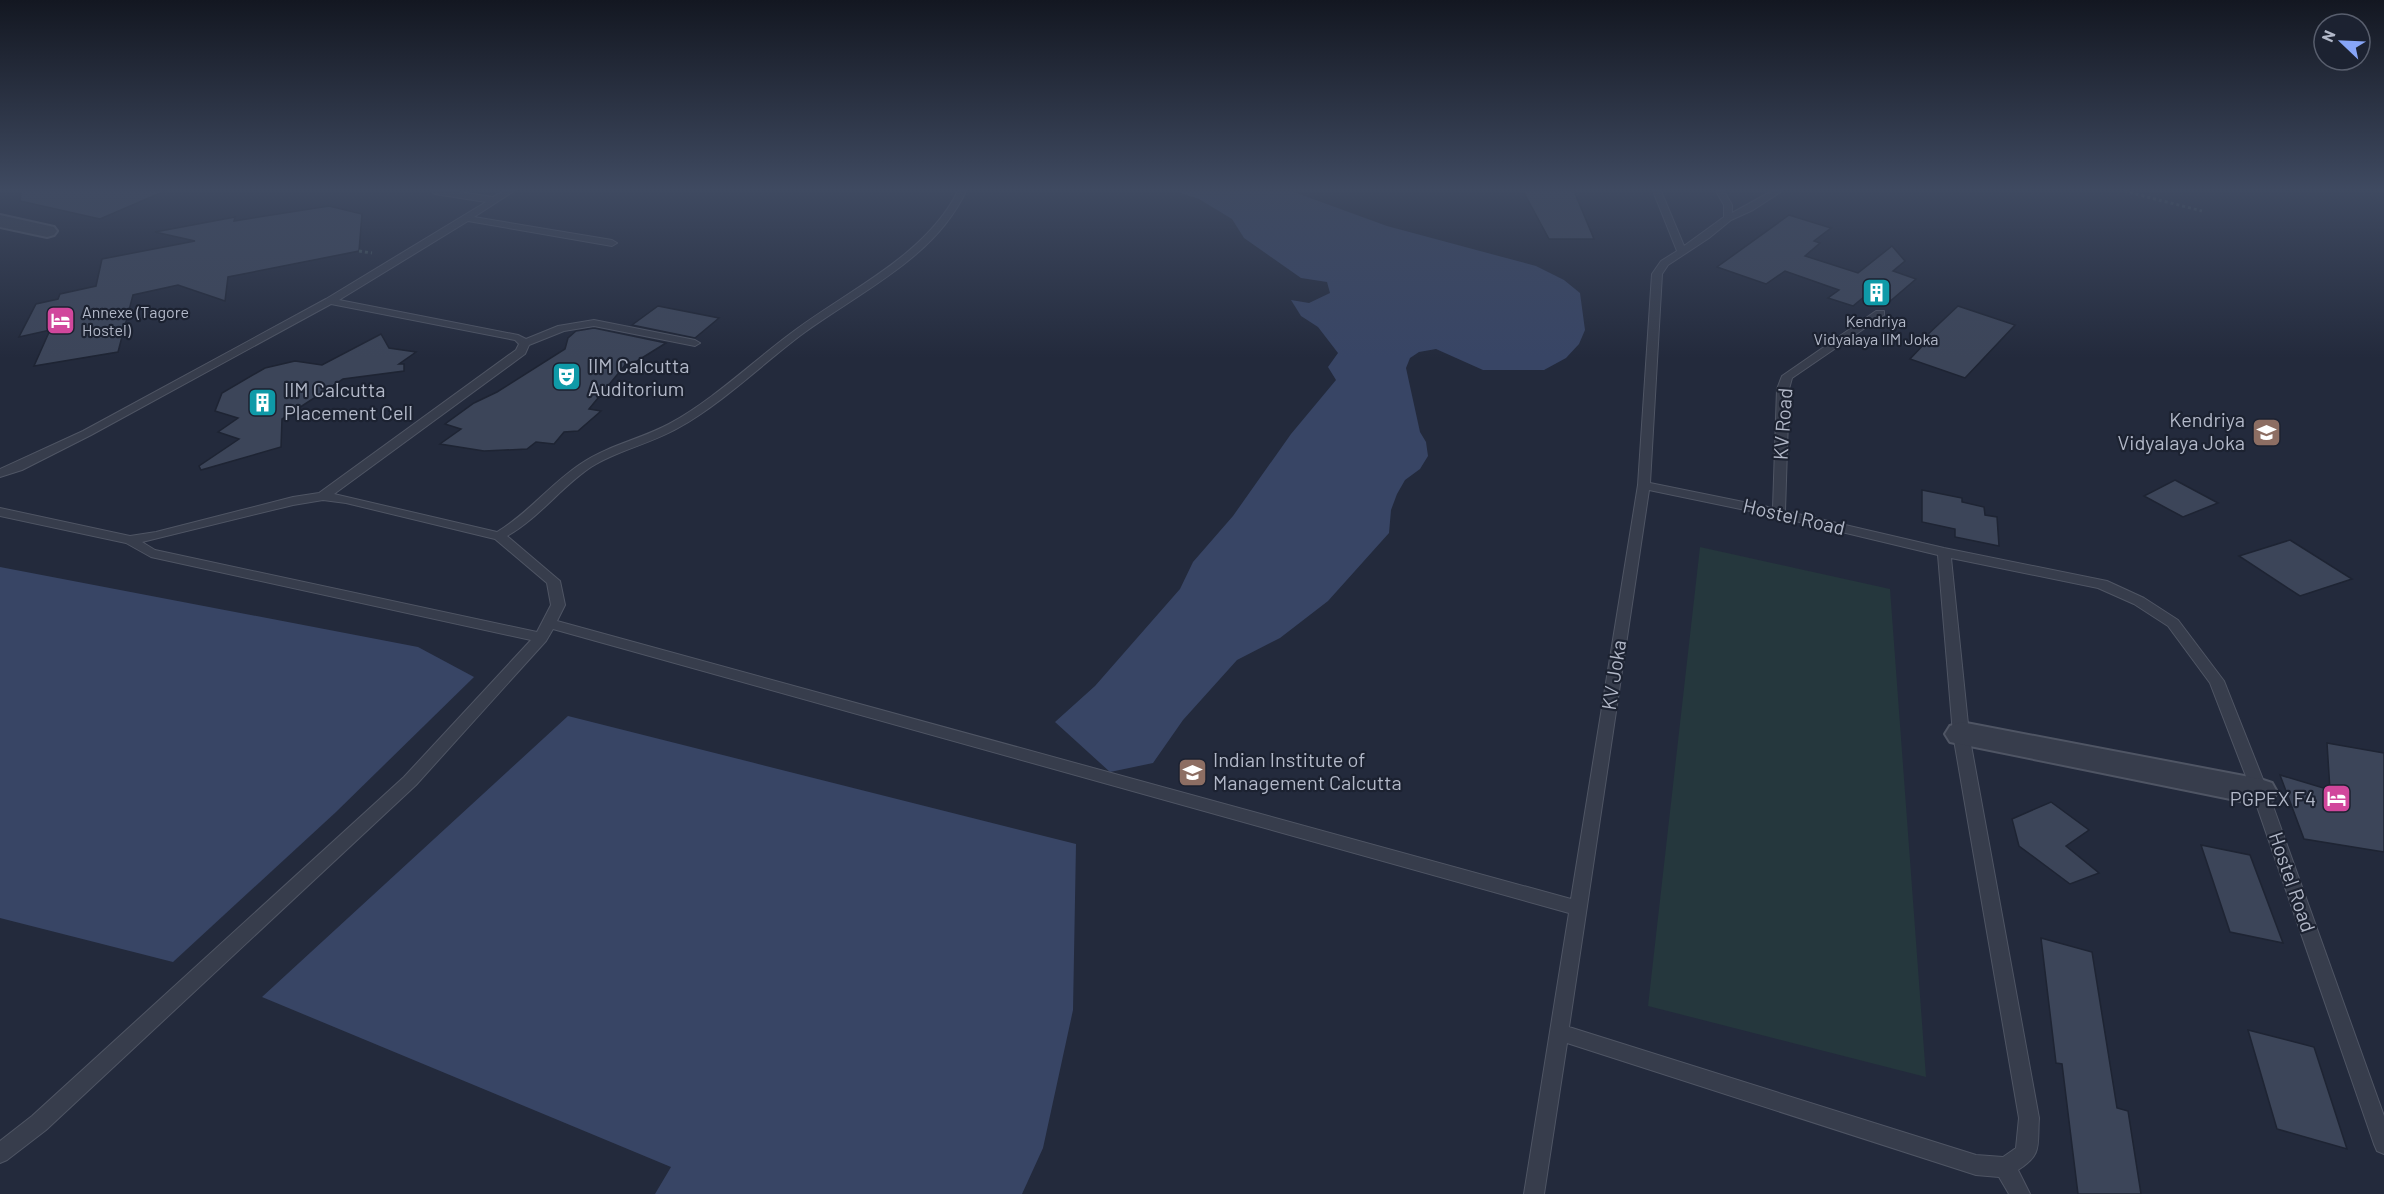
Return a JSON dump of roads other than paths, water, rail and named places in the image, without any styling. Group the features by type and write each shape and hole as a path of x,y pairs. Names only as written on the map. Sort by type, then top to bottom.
{"street":[{"path":"1961,734 2260,792"}],"lane":[{"path":"0,473 18,467 87,433 330,301 420,247"},
{"path":"499,536 527,518 585,466 613,450 655,437 685,419 917,247"},
{"name":"KV Joka","path":"1534,1194 1644,485 1657,274 1664,263 1688,247"},
{"path":"330,301 518,338 525,343"},
{"name":"KV Road","path":"1779,513 1783,389 1787,376 1880,313"},
{"path":"130,540 156,536 323,496 521,352 525,343 562,328 594,323 695,343"},
{"name":"Hostel Road","path":"1644,485 1779,513 1944,552 2102,584 2139,601 2173,623 2217,681 2260,792 2384,1144"},
{"path":"0,1153 39,1123 410,780 541,638 558,605 553,581 499,536 403,512 323,496"},
{"path":"0,512 130,540 152,553 541,638"},
{"path":"1559,1032 1976,1165 2005,1167 2026,1152 2029,1118 1961,734 1944,552"},
{"path":"548,623 1578,908"},
{"path":"2005,1167 2020,1194"}],"water":[{"path":"1256,247 1464,247 1536,266 1564,280 1580,293 1585,330 1579,344 1566,358 1544,370 1483,370 1436,349 1419,352 1410,358 1406,368 1420,432 1426,442 1428,456 1420,469 1405,480 1397,494 1391,510 1389,533 1328,601 1280,638 1237,660 1183,720 1153,763 1110,772 1055,722 1095,686 1180,589 1193,562 1233,516 1291,434 1336,380 1328,367 1338,353 1318,327 1301,316 1291,300 1309,303 1330,293 1327,282 1301,278"},
{"path":"0,567 418,647 474,677 336,812 173,962 0,918"},
{"path":"568,716 1076,844 1073,1010 1043,1148 1022,1194 655,1194 671,1167 262,997"}],"place":[{"name":"Kendriya Vidyalaya IIM Joka","path":"1876,293"},
{"name":"Annexe (Tagore Hostel)","path":"61,321"},
{"name":"IIM Calcutta Auditorium","path":"567,377"},
{"name":"IIM Calcutta Placement Cell","path":"263,402"},
{"name":"Kendriya Vidyalaya Joka","path":"2266,432"},
{"name":"Indian Institute of Management Calcutta","path":"1192,772"},
{"name":"PGPEX F4","path":"2337,799"}]}
